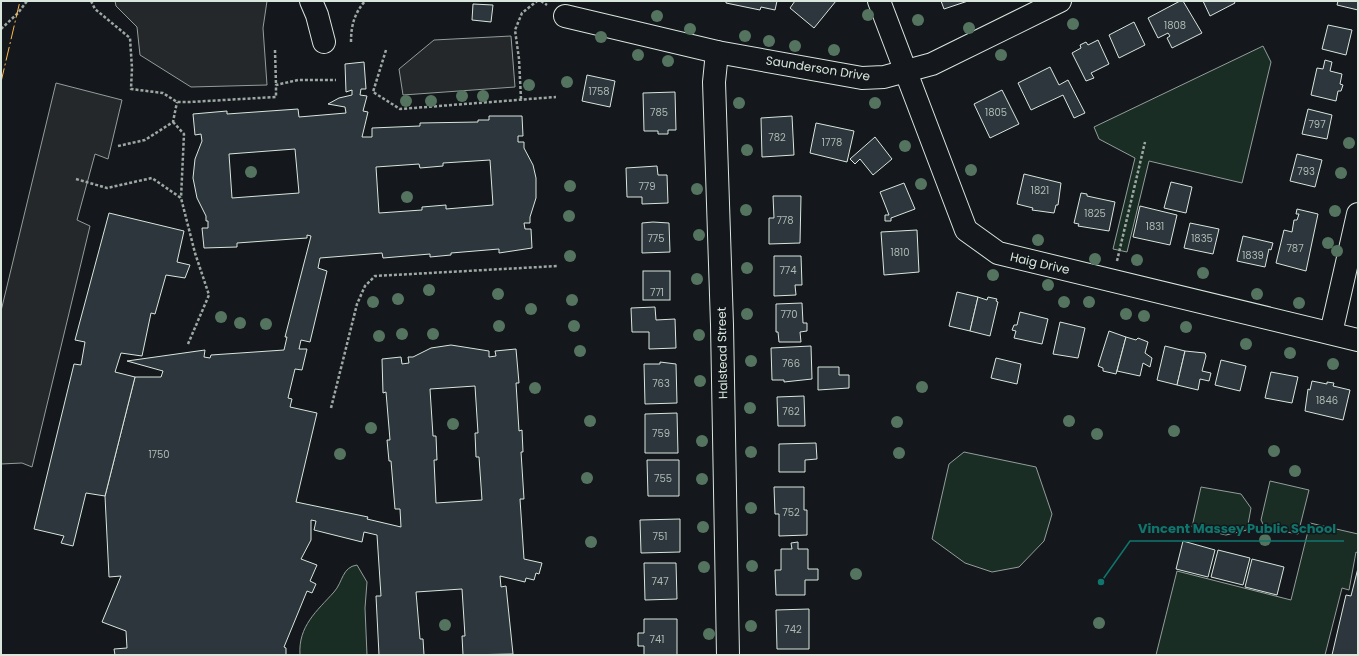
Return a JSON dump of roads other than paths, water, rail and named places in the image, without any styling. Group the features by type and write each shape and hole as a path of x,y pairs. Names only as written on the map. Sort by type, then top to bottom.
{"street":[{"path":"311,1 317,15 324,42"},
{"name":"Haig Drive","path":"879,1 966,230 998,253 1358,340"},
{"name":"Saunderson Drive","path":"565,16 717,52 862,78 884,77 932,64 1060,1"},
{"name":"Halstead Street","path":"717,52 714,82 722,325 728,655"},
{"path":"1331,333 1358,214"}],"place":[{"name":"Vincent Massey Public School","path":"1101,582"}]}
